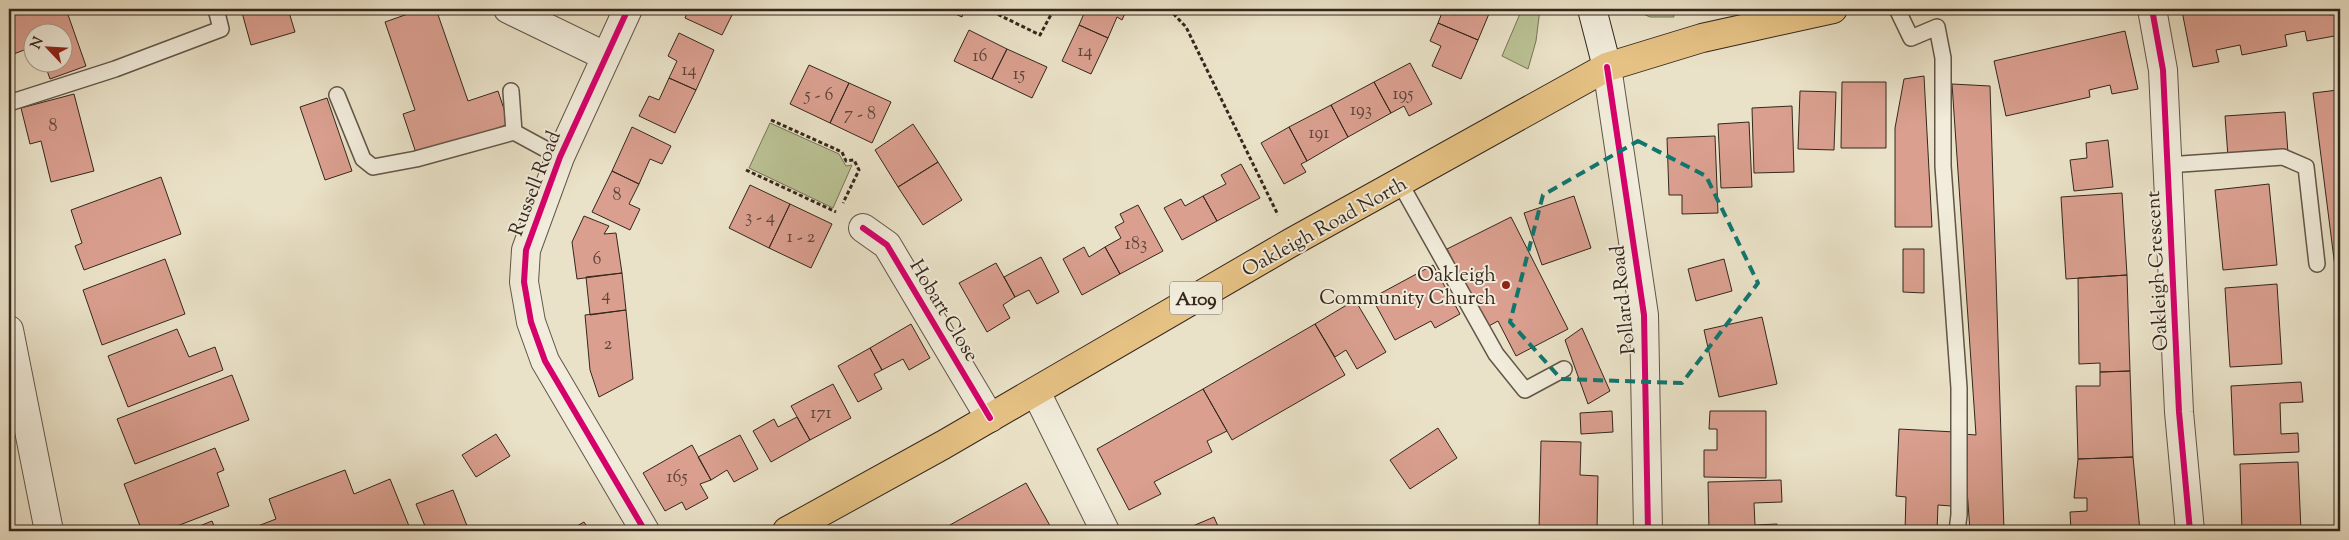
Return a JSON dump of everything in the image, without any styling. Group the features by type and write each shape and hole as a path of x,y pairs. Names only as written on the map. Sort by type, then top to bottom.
{"main road":[{"name":"Oakleigh Road North","path":"787,531 1036,392 1292,242 1607,67 1702,38 1834,9"}],"street":[{"path":"508,9 605,56"},
{"name":"Russell Road","path":"628,9 560,157 526,250 524,282 531,322 545,361 646,531"},
{"name":"Pollard Road","path":"1592,9 1607,67 1644,315 1648,531"},
{"name":"Oakleigh Crescent","path":"2152,9 2162,70 2179,412 2190,531"},
{"name":"Hobart Close","path":"863,228 888,245 990,418"},
{"path":"9,330 49,531"},
{"path":"1036,392 1105,531"}],"lane":[{"path":"9,103 115,68 221,29 216,9"},
{"path":"1897,9 1911,38 1937,27 1943,58 1943,166 1959,388 1959,515 1957,531"},
{"path":"511,91 514,132"},
{"path":"337,95 363,159 373,167 416,159 514,132 560,157"},
{"path":"2167,165 2283,157 2306,167 2317,264"},
{"path":"1400,183 1496,354 1525,390 1564,369"}],"path":[{"path":"1000,9 997,14 1040,35 1054,9"},
{"path":"1169,9 1186,27 1292,242"},
{"path":"746,170 838,213 859,170 854,160 846,161 842,152 771,120"}],"highlighted area":[{"path":"1638,141 1706,176 1758,283 1682,383 1561,379 1510,322 1543,195"}],"green space":[{"path":"1522,9 1540,9 1536,41 1528,69 1502,56"},
{"path":"1632,9 1673,9 1674,17 1650,17"},
{"path":"770,123 839,154 846,166 852,165 833,208 749,168"}],"building":[{"path":"52,9 53,11 66,9 71,22 22,22 22,51 11,55 9,47 9,10"},
{"path":"241,9 288,9 295,32 251,45"},
{"path":"422,9 436,9 468,101 498,91 509,124 417,156 403,114 415,110 385,22"},
{"path":"689,9 722,9 732,15 722,35 685,18"},
{"path":"944,9 965,9 962,17"},
{"path":"1086,9 1127,9 1122,20 1117,17 1108,38 1079,25"},
{"path":"1458,9 1491,9 1478,40 1438,23 1443,10 1455,15"},
{"path":"2193,9 2329,9 2330,15 2339,13 2340,35 2307,41 2305,31 2285,35 2287,46 2242,55 2240,45 2216,50 2219,62 2193,67 2182,11"},
{"path":"1438,23 1478,40 1461,79 1432,66 1441,46 1430,41"},
{"path":"1079,25 1108,38 1091,74 1062,61"},
{"path":"72,26 86,66 72,71"},
{"path":"969,30 1007,49 992,79 954,61"},
{"path":"2125,31 2138,89 2112,94 2110,85 2089,90 2090,97 2006,116 1994,61"},
{"path":"679,33 714,50 696,90 669,78 677,61 668,56"},
{"path":"1007,49 1047,67 1032,98 992,79"},
{"path":"1410,63 1432,104 1409,116 1404,106 1391,113 1374,82"},
{"path":"809,65 849,83 830,123 790,104"},
{"path":"48,72 69,72 50,79"},
{"path":"1924,76 1932,227 1895,227 1895,128 1904,79"},
{"path":"669,78 696,90 675,133 639,116 649,96 659,100"},
{"path":"1374,82 1391,113 1348,137 1331,105"},
{"path":"1842,82 1886,82 1886,148 1841,148"},
{"path":"849,83 891,102 872,143 830,123"},
{"path":"1952,84 1990,86 2004,531 1970,531 1963,434 1976,435"},
{"path":"2338,90 2340,108 2340,266 2335,267 2313,93"},
{"path":"1800,91 1836,92 1834,150 1798,149"},
{"path":"74,94 94,171 51,182 41,141 30,144 21,108"},
{"path":"327,98 352,171 325,180 300,107"},
{"path":"1331,105 1348,137 1307,161 1289,127"},
{"path":"1792,106 1794,172 1754,173 1752,108"},
{"path":"2285,112 2288,153 2228,157 2225,116"},
{"path":"1749,122 1752,187 1721,188 1718,124"},
{"path":"913,124 938,162 898,187 875,150"},
{"path":"632,127 671,146 662,164 650,159 639,184 612,171"},
{"path":"1289,127 1307,161 1301,164 1306,172 1284,184 1261,143"},
{"path":"1715,136 1718,213 1682,214 1682,195 1669,195 1667,138"},
{"path":"2108,140 2113,187 2074,191 2070,160 2087,158 2086,143"},
{"path":"938,162 962,200 923,225 898,187"},
{"path":"1241,164 1260,198 1217,221 1203,196 1226,184 1221,175"},
{"path":"612,171 639,184 629,204 640,209 630,230 592,212"},
{"path":"161,177 181,234 84,270 75,246 82,243 71,210"},
{"path":"2269,184 2277,265 2223,270 2215,190"},
{"path":"750,185 790,204 769,248 729,228"},
{"path":"2122,193 2127,275 2066,279 2061,197"},
{"path":"1203,196 1217,221 1182,240 1164,208 1181,199 1185,206"},
{"path":"1574,196 1591,248 1542,265 1524,213"},
{"path":"790,204 832,224 811,268 769,248"},
{"path":"1138,205 1163,251 1120,274 1105,247 1121,238 1115,227 1124,222 1120,214"},
{"path":"584,216 609,226 604,234 616,233 622,273 577,279 572,242"},
{"name":"Oakleigh Community Church","path":"1511,217 1568,329 1516,356 1498,321 1487,327 1447,249"},
{"path":"1084,247 1089,257 1105,247 1120,274 1082,295 1063,259"},
{"path":"1903,249 1924,249 1924,293 1903,292"},
{"path":"1041,257 1059,292 1037,304 1029,290 1015,297 1004,277"},
{"path":"165,259 185,314 102,345 83,290"},
{"path":"1724,259 1732,291 1696,301 1688,269"},
{"path":"996,263 1015,297 1003,305 1010,318 987,332 959,283"},
{"path":"1433,265 1460,314 1435,328 1431,321 1395,340 1372,298"},
{"path":"622,273 626,310 590,315 586,277"},
{"path":"2127,275 2130,371 2100,372 2100,363 2079,364 2078,278"},
{"path":"2277,284 2282,364 2230,367 2225,288"},
{"path":"1355,300 1386,352 1357,369 1346,350 1335,357 1315,324"},
{"path":"626,310 633,379 599,397 590,370 585,315"},
{"path":"1762,317 1777,384 1719,397 1704,330"},
{"path":"911,324 930,358 909,370 903,359 882,370 870,348"},
{"path":"1315,324 1345,375 1232,440 1203,389"},
{"path":"1582,328 1610,391 1588,404 1565,340"},
{"path":"177,329 189,357 215,347 223,370 128,407 108,356"},
{"path":"870,348 882,370 874,374 882,389 858,402 838,366"},
{"path":"2130,371 2133,457 2078,459 2076,386 2100,386 2100,372"},
{"path":"232,375 249,420 135,464 117,419"},
{"path":"2301,382 2303,402 2280,403 2281,434 2298,433 2299,452 2234,455 2231,386"},
{"path":"833,384 851,418 810,440 791,406"},
{"path":"1203,389 1227,431 1207,441 1212,452 1154,482 1161,494 1129,510 1097,449"},
{"path":"1612,411 1613,432 1581,434 1580,413"},
{"path":"1710,411 1766,411 1766,478 1704,477 1704,450 1717,450 1717,429 1709,429"},
{"path":"797,417 810,440 771,462 753,431 774,419 778,427"},
{"path":"1438,428 1457,458 1410,489 1390,460"},
{"path":"1899,429 1955,432 1951,506 1938,505 1937,531 1905,531 1906,497 1896,496"},
{"path":"496,434 510,456 476,477 462,455"},
{"path":"740,435 758,469 734,482 727,470 711,480 698,457"},
{"path":"1541,441 1581,442 1580,475 1598,476 1597,531 1539,531"},
{"path":"692,445 711,480 700,484 708,498 686,510 682,502 665,511 643,473"},
{"path":"215,448 224,470 217,473 229,506 164,531 142,531 124,484"},
{"path":"2133,457 2140,531 2071,531 2070,512 2087,511 2087,498 2074,498 2078,459"},
{"path":"2298,462 2301,531 2242,531 2240,464"},
{"path":"345,470 354,494 390,479 411,531 245,531 276,519 269,499"},
{"path":"1781,480 1782,502 1754,503 1755,525 1777,524 1777,531 1709,531 1708,482"},
{"path":"1026,483 1053,531 939,531"},
{"path":"453,490 469,531 427,531 416,504"},
{"path":"1214,517 1220,531 1181,531"},
{"path":"212,521 216,531 187,531"},
{"path":"584,522 590,531 568,531"}],"cycle path":[{"path":"628,9 560,157 526,250 524,282 531,322 545,361 645,531"},
{"path":"2152,9 2163,70 2179,412 2190,531"},
{"path":"1607,67 1644,315 1648,531"},
{"path":"863,228 887,245 990,418"}],"place":[{"name":"Oakleigh Community Church","path":"1506,285"}]}
